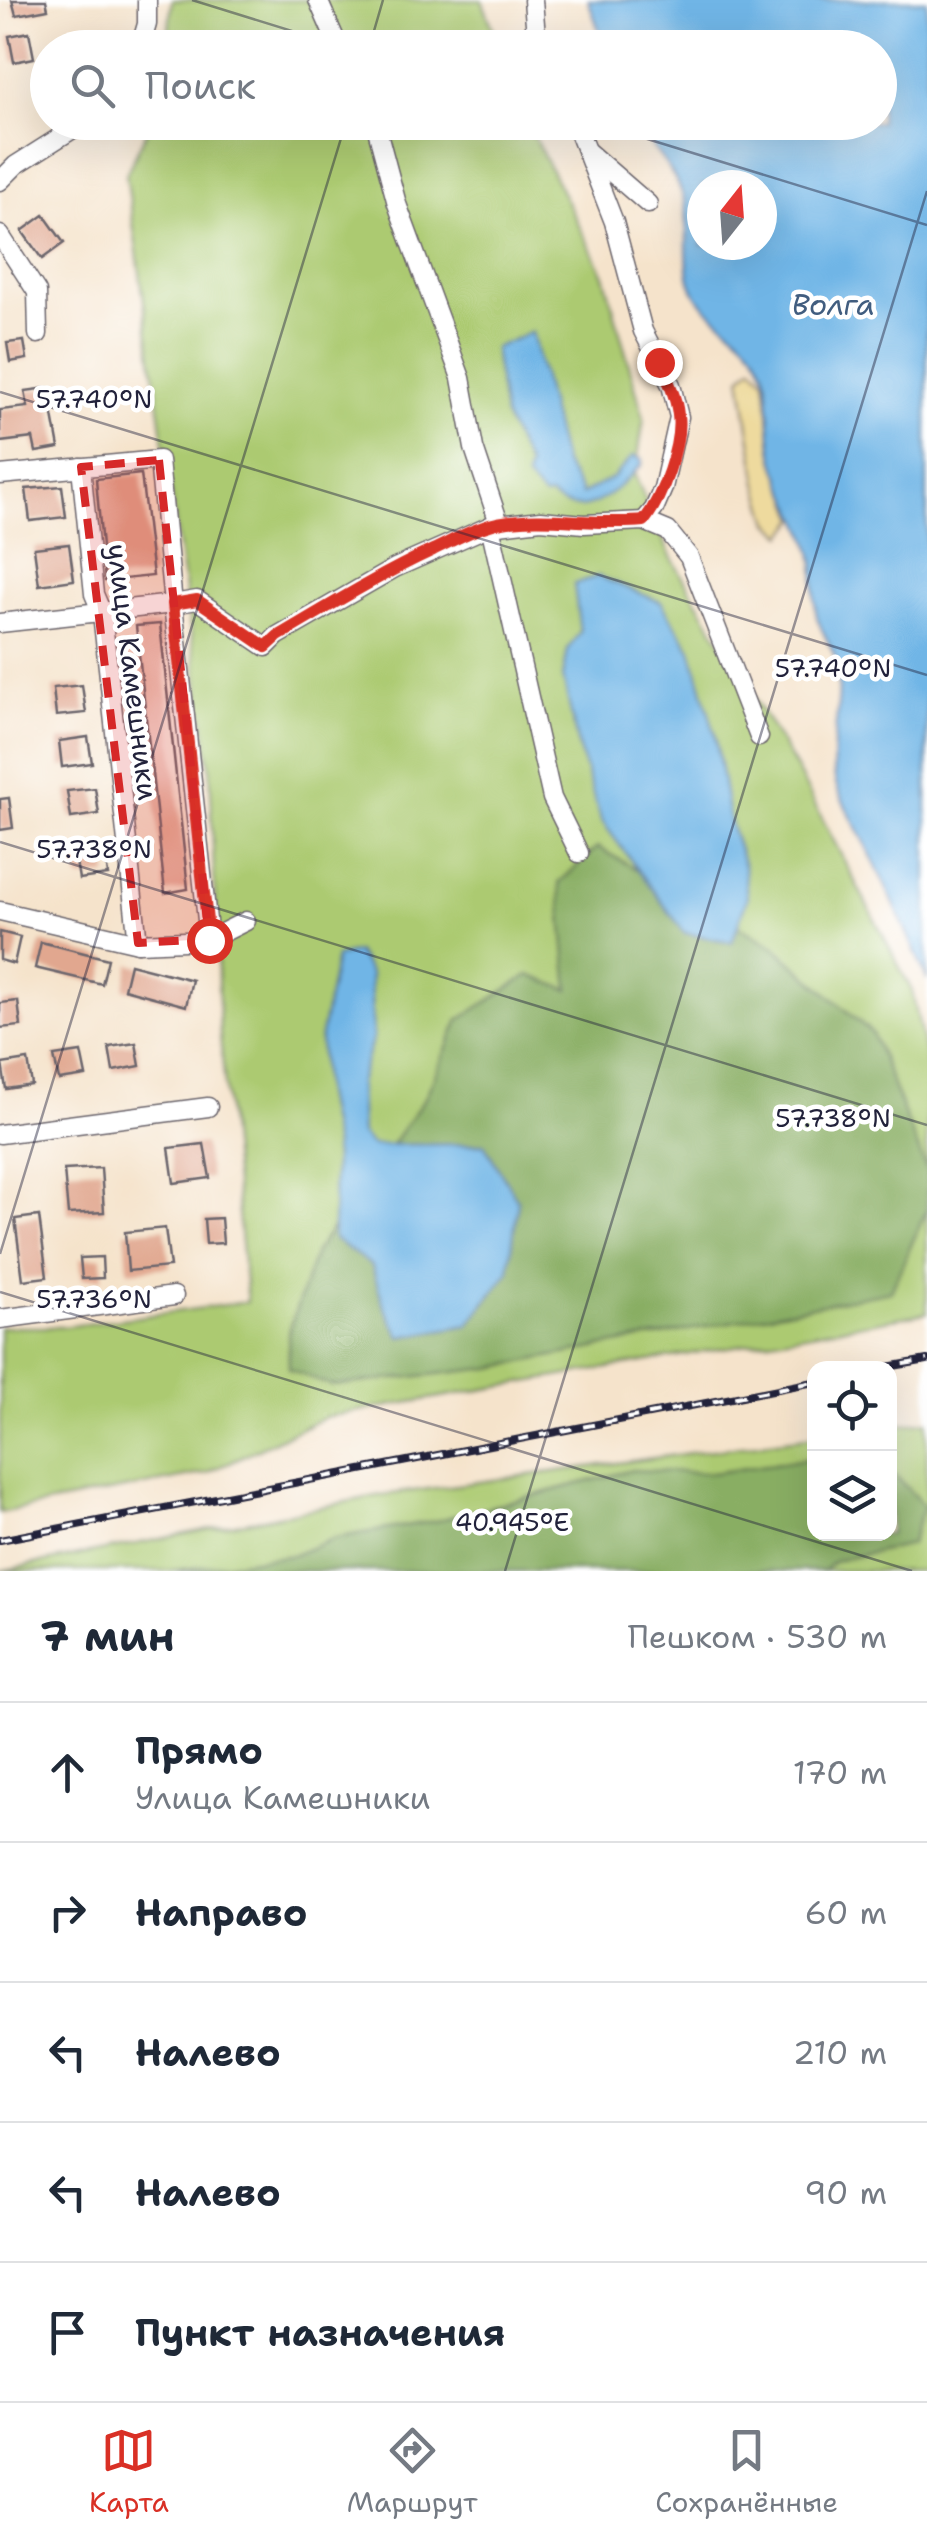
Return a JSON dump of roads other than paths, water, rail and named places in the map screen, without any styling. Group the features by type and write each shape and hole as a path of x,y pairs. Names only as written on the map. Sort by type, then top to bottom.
{"street":[{"path":"146,0 146,30"},
{"path":"318,0 331,30"},
{"path":"533,0 536,30"},
{"path":"0,181 16,165 56,140"},
{"path":"380,140 397,204 461,378 552,798 579,853"},
{"path":"582,140 614,222 643,331 671,385 679,417 662,488 654,509 644,521"},
{"path":"584,148 648,204"},
{"path":"0,235 37,292 38,334"},
{"name":"улица Камешники","path":"138,943 82,467 159,460 209,940"},
{"path":"0,475 82,467"},
{"path":"0,624 197,600 266,647 278,636 396,568 494,524 644,521 668,531 689,556 759,736"},
{"path":"0,912 138,943 209,940 246,921"},
{"path":"0,1134 208,1107"},
{"path":"0,1318 174,1296"}],"water":[{"name":"Волга","path":"588,0 927,0 927,980 837,787 833,756 838,674 817,617 812,551 774,458 763,368 749,345 700,300 688,269 688,260 777,260 777,170 687,170 687,222 680,189 648,140 897,140 897,30 599,30"},
{"path":"532,332 563,462 582,494 614,477 633,456 642,459 642,465 611,493 588,506 576,507 544,497 526,478 528,466 504,416 494,348"},
{"path":"598,576 661,602 691,649 715,734 730,823 744,865 747,898 732,942 685,933 601,820 578,746 563,677 568,649 580,632 574,584"},
{"path":"357,952 370,974 373,1037 359,1083 361,1134 371,1145 484,1144 518,1201 509,1271 468,1325 401,1337 384,1306 372,1266 333,1238 334,1145 324,1094 320,1040 336,957"}],"railway":[{"path":"897,1365 927,1360"},
{"path":"0,1540 807,1383"}]}
